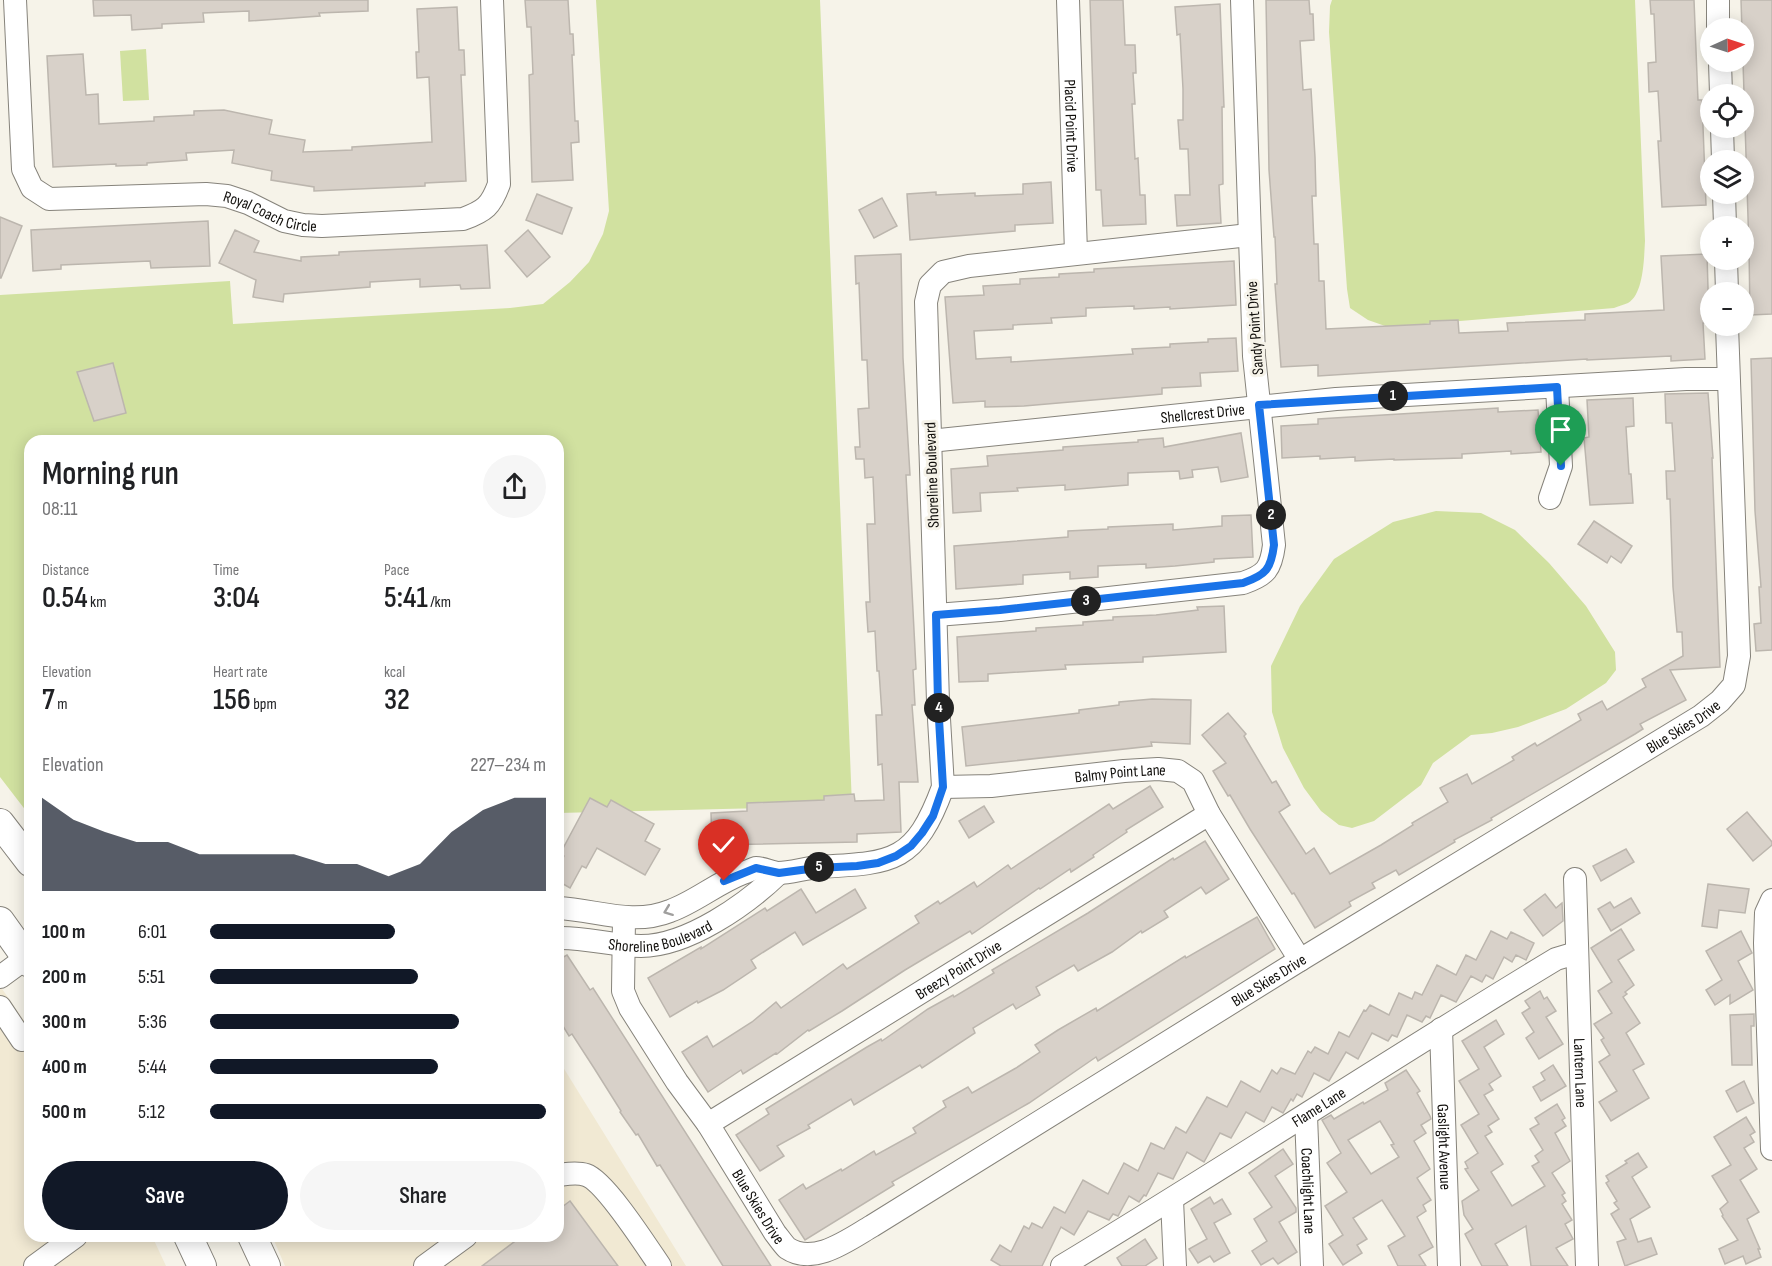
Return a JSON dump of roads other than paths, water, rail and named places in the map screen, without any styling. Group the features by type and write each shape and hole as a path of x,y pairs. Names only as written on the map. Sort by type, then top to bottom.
{"main road":[{"path":"0,823 24,854"},
{"path":"0,921 24,954"},
{"path":"191,1242 202,1266"},
{"path":"255,1242 266,1266"}],"street":[{"name":"Royal Coach Circle","path":"15,0 23,169 32,188 50,199 206,194 227,196 248,203 284,221 322,226 463,219 480,213 493,201 499,184 492,0"},
{"name":"Placid Point Drive","path":"1068,0 1076,253"},
{"name":"Sandy Point Drive","path":"936,615 1232,585 1260,577 1272,564 1274,545 1254,356 1242,0"},
{"path":"1718,0 1719,18"},
{"name":"Shoreline Boulevard","path":"564,908 624,918 651,917 672,911 724,881 756,868 779,873 857,866 878,863 896,856 911,846 933,816 943,787 938,702 926,302 930,285 942,273 969,266 1249,235"},
{"name":"Blue Skies Drive","path":"624,918 623,991 630,1008 787,1248 804,1256 822,1255 1701,716 1720,701 1734,685 1739,656 1727,336"},
{"name":"Shellcrest Drive","path":"930,441 1259,405 1347,398 1686,379 1728,379"},
{"path":"1550,498 1561,466 1557,387"},
{"name":"Balmy Point Lane","path":"943,787 991,786 1124,771 1158,769 1178,771 1193,781 1209,814 1300,960"},
{"name":"Breezy Point Drive","path":"708,1124 1209,814"},
{"name":"Shoreline Boulevard","path":"564,938 623,946 665,943 704,927 758,893 779,873"},
{"name":"Lantern Lane","path":"1575,879 1587,1266"},
{"path":"1772,900 1766,913 1765,943 1772,1149"},
{"name":"Flame Lane","path":"1062,1266 1172,1200 1258,1143 1306,1116 1441,1029 1556,960 1576,953"},
{"path":"0,976 24,962"},
{"path":"0,1007 22,1040"},
{"name":"Gaslight Avenue","path":"1441,1029 1449,1266"},
{"name":"Coachlight Lane","path":"1306,1116 1312,1266"},
{"path":"564,1174 587,1175 601,1185 660,1266"},
{"path":"1172,1200 1175,1266"},
{"path":"35,1266 68,1242"},
{"path":"425,1266 458,1242"}]}
